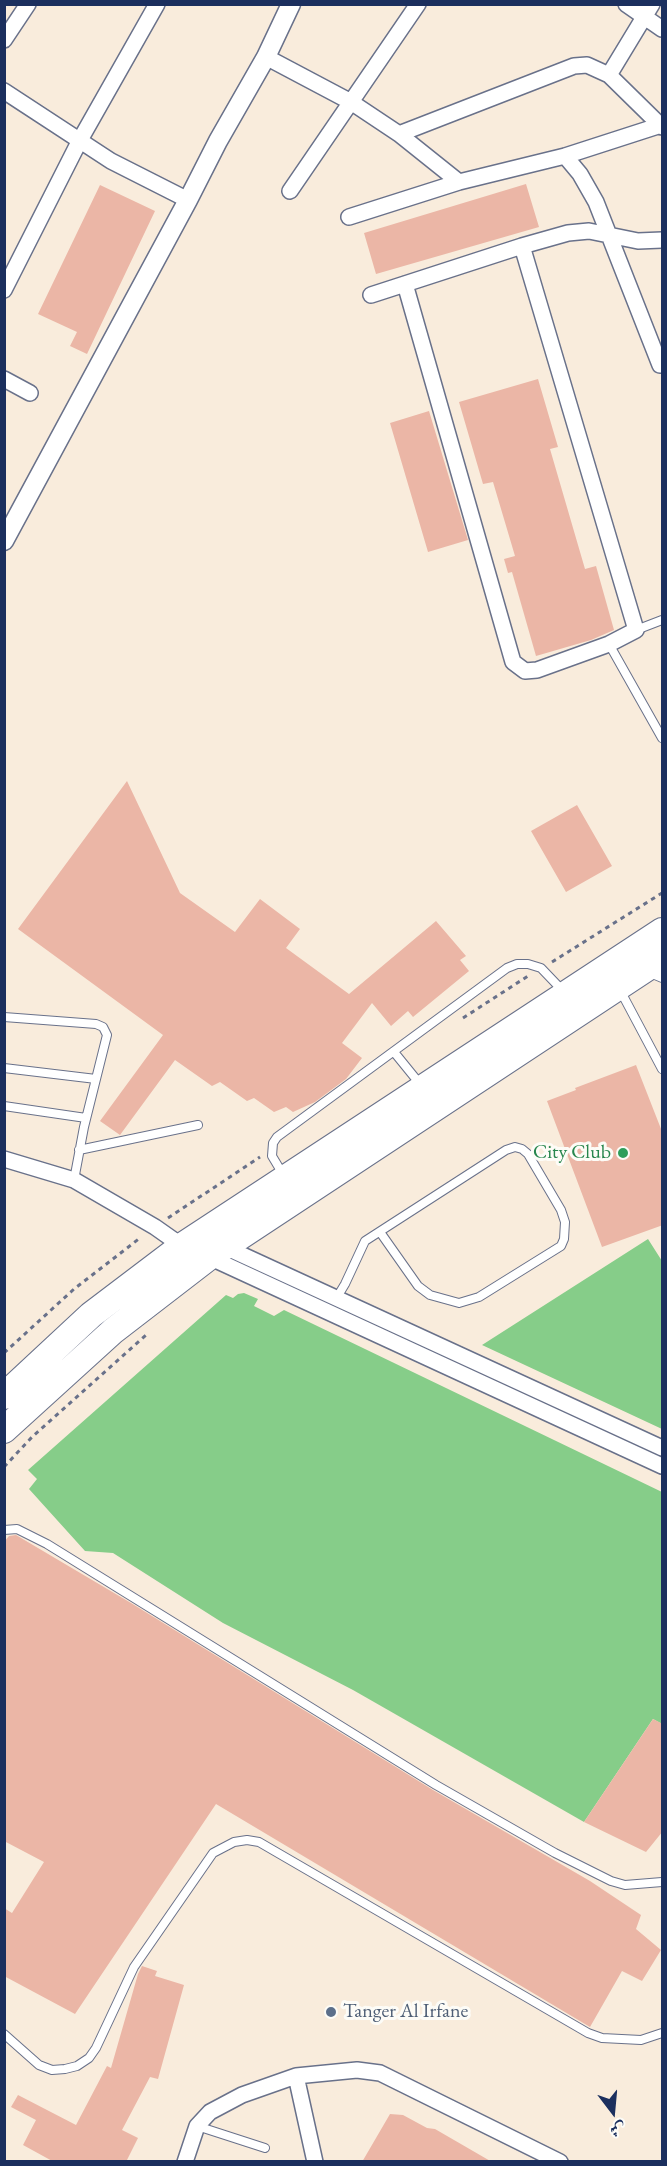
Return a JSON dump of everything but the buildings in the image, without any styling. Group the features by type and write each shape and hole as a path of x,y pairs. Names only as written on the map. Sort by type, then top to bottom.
{"highway":[{"path":"4,1396 91,1315 182,1246 663,931"},
{"path":"4,1430 112,1331 217,1252 618,986 656,969"}],"street":[{"path":"4,40 28,4"},
{"path":"4,290 80,140 158,4"},
{"path":"4,541 218,141 266,57 291,4"},
{"path":"290,191 418,4"},
{"path":"626,4 649,11 663,29"},
{"path":"609,75 649,11"},
{"path":"266,57 351,102 399,134 459,182"},
{"path":"348,217 459,182 565,156 662,126 609,75 587,65 574,66 399,134"},
{"path":"4,91 111,161 188,200"},
{"path":"565,156 580,174 596,202 662,367"},
{"path":"371,295 568,233 589,231 638,241 663,240"},
{"path":"405,284 513,662 525,670 537,670 609,644 636,630 522,246"},
{"path":"4,379 30,393"},
{"path":"4,1159 74,1180 155,1227 182,1246"},
{"path":"217,1252 336,1299 663,1448"},
{"path":"217,1252 663,1466"},
{"path":"185,2162 197,2126 210,2112 242,2095 296,2076 357,2070 380,2073 560,2162"},
{"path":"296,2076 315,2162"}],"lane":[{"path":"636,630 663,620"},
{"path":"609,644 663,738"},
{"path":"285,1177 272,1156 273,1143 277,1137 507,968 517,964 528,964 541,968 566,993"},
{"path":"618,986 663,1069"},
{"path":"4,1017 96,1024 103,1027 107,1035 86,1118 74,1180"},
{"path":"394,1052 423,1087"},
{"path":"4,1068 96,1079"},
{"path":"4,1106 86,1118"},
{"path":"79,1150 198,1125"},
{"path":"336,1299 365,1241 506,1150 515,1147 528,1154 561,1210 565,1222 564,1239 561,1246 479,1297 459,1303 430,1295 418,1286 380,1232"},
{"path":"4,1530 17,1529 47,1544 436,1785 555,1853 611,1881 625,1885 663,1882"},
{"path":"4,2034 39,2065 52,2070 77,2066 89,2058 96,2048 134,1967 213,1853 234,1842 247,1840 259,1842 588,2033 602,2038 641,2040 663,2033"},
{"path":"197,2126 265,2148"}],"path":[{"path":"4,1467 32,1437 146,1335"}],"green space":[{"path":"648,1239 662,1261 662,1429 482,1345"},
{"path":"244,1293 258,1299 254,1306 274,1316 284,1310 662,1492 662,1724 653,1719 584,1822 353,1690 223,1623 113,1553 85,1551 29,1489 37,1479 28,1470 226,1295 233,1298"}],"place":[{"name":"City Club","path":"623,1153"},
{"name":"Tanger Al Irfane","path":"331,2012"}]}
